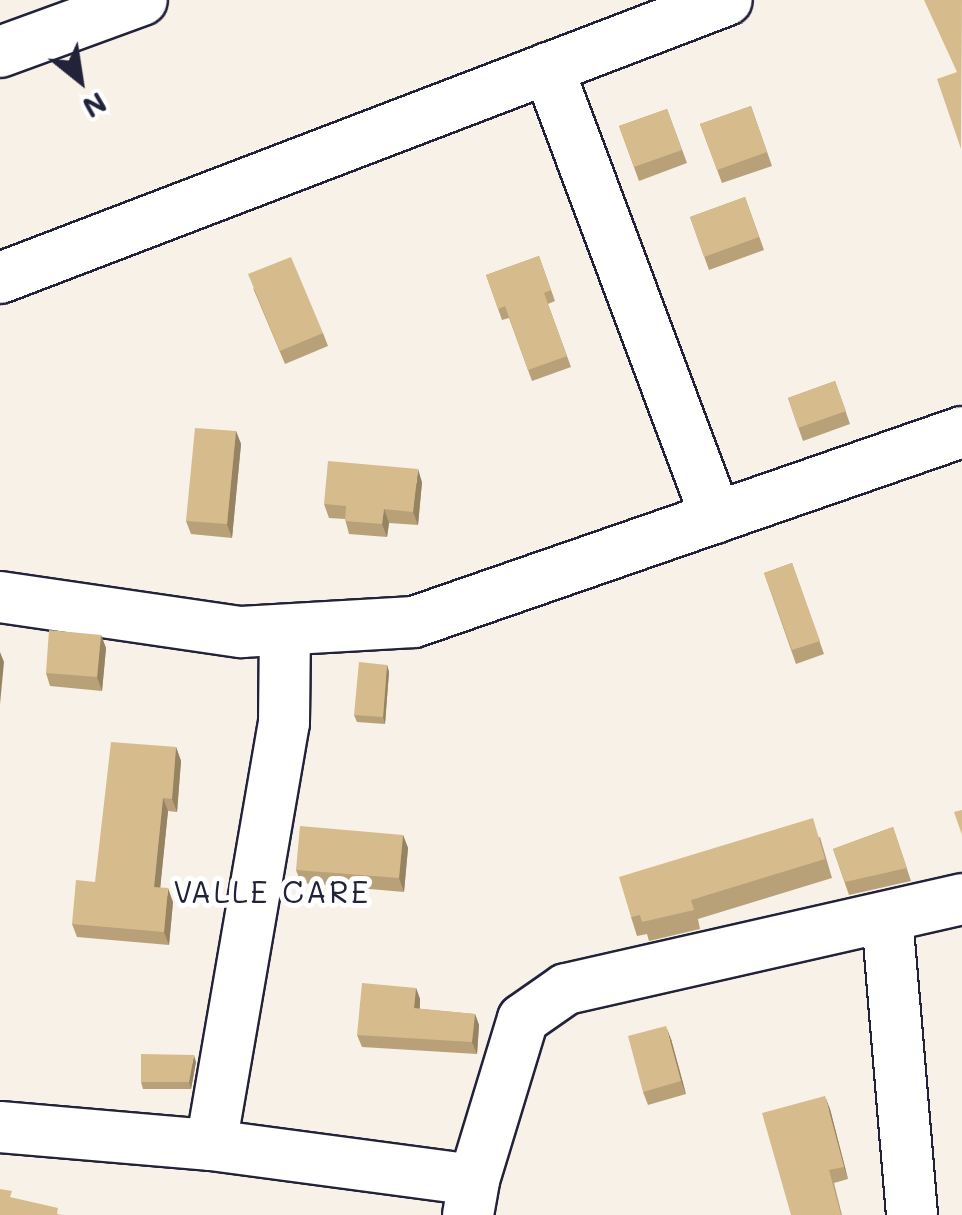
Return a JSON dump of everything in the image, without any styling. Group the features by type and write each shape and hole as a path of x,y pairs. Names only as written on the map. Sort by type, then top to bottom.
{"street":[{"path":"0,52 142,0"},
{"path":"0,278 727,0"},
{"path":"548,68 716,518"},
{"path":"0,598 242,632 414,622 962,432"},
{"path":"211,1145 284,723 285,630"},
{"path":"0,1127 211,1145 471,1197 523,1019 566,989 962,899"},
{"path":"887,917 912,1215"}],"building":[{"path":"924,0 962,0 961,149 937,79 957,72"},
{"path":"751,106 767,152 717,170 700,124"},
{"path":"667,109 682,150 634,167 619,126"},
{"path":"745,197 759,237 704,257 690,217"},
{"path":"539,256 551,290 544,293 567,356 528,370 505,306 498,309 486,275"},
{"path":"291,257 323,333 280,351 248,274"},
{"path":"835,381 846,411 798,428 788,398"},
{"path":"195,428 236,431 227,524 186,521"},
{"path":"328,461 418,469 413,512 384,509 382,524 345,521 346,506 324,504"},
{"path":"792,563 820,641 792,650 764,573"},
{"path":"49,630 101,635 97,677 46,673"},
{"path":"359,662 387,665 383,717 354,715"},
{"path":"111,742 176,747 172,799 163,798 154,887 168,888 164,932 72,924 76,880 95,882"},
{"path":"962,810 962,835 954,812"},
{"path":"813,818 825,859 691,900 694,910 642,922 640,915 631,917 619,877"},
{"path":"300,826 403,835 399,878 296,870"},
{"path":"893,827 907,868 845,882 833,849"},
{"path":"362,983 416,988 414,1008 475,1014 472,1042 357,1035"},
{"path":"666,1026 681,1081 643,1092 628,1036"},
{"path":"141,1054 194,1055 189,1082 141,1082"},
{"path":"825,1096 844,1167 829,1170 841,1215 791,1215 762,1113"},
{"path":"0,1189 12,1191 10,1197 58,1208 57,1214 63,1215 0,1215"}],"district":[{"name":"VALLE CARE","path":"272,891"}]}
